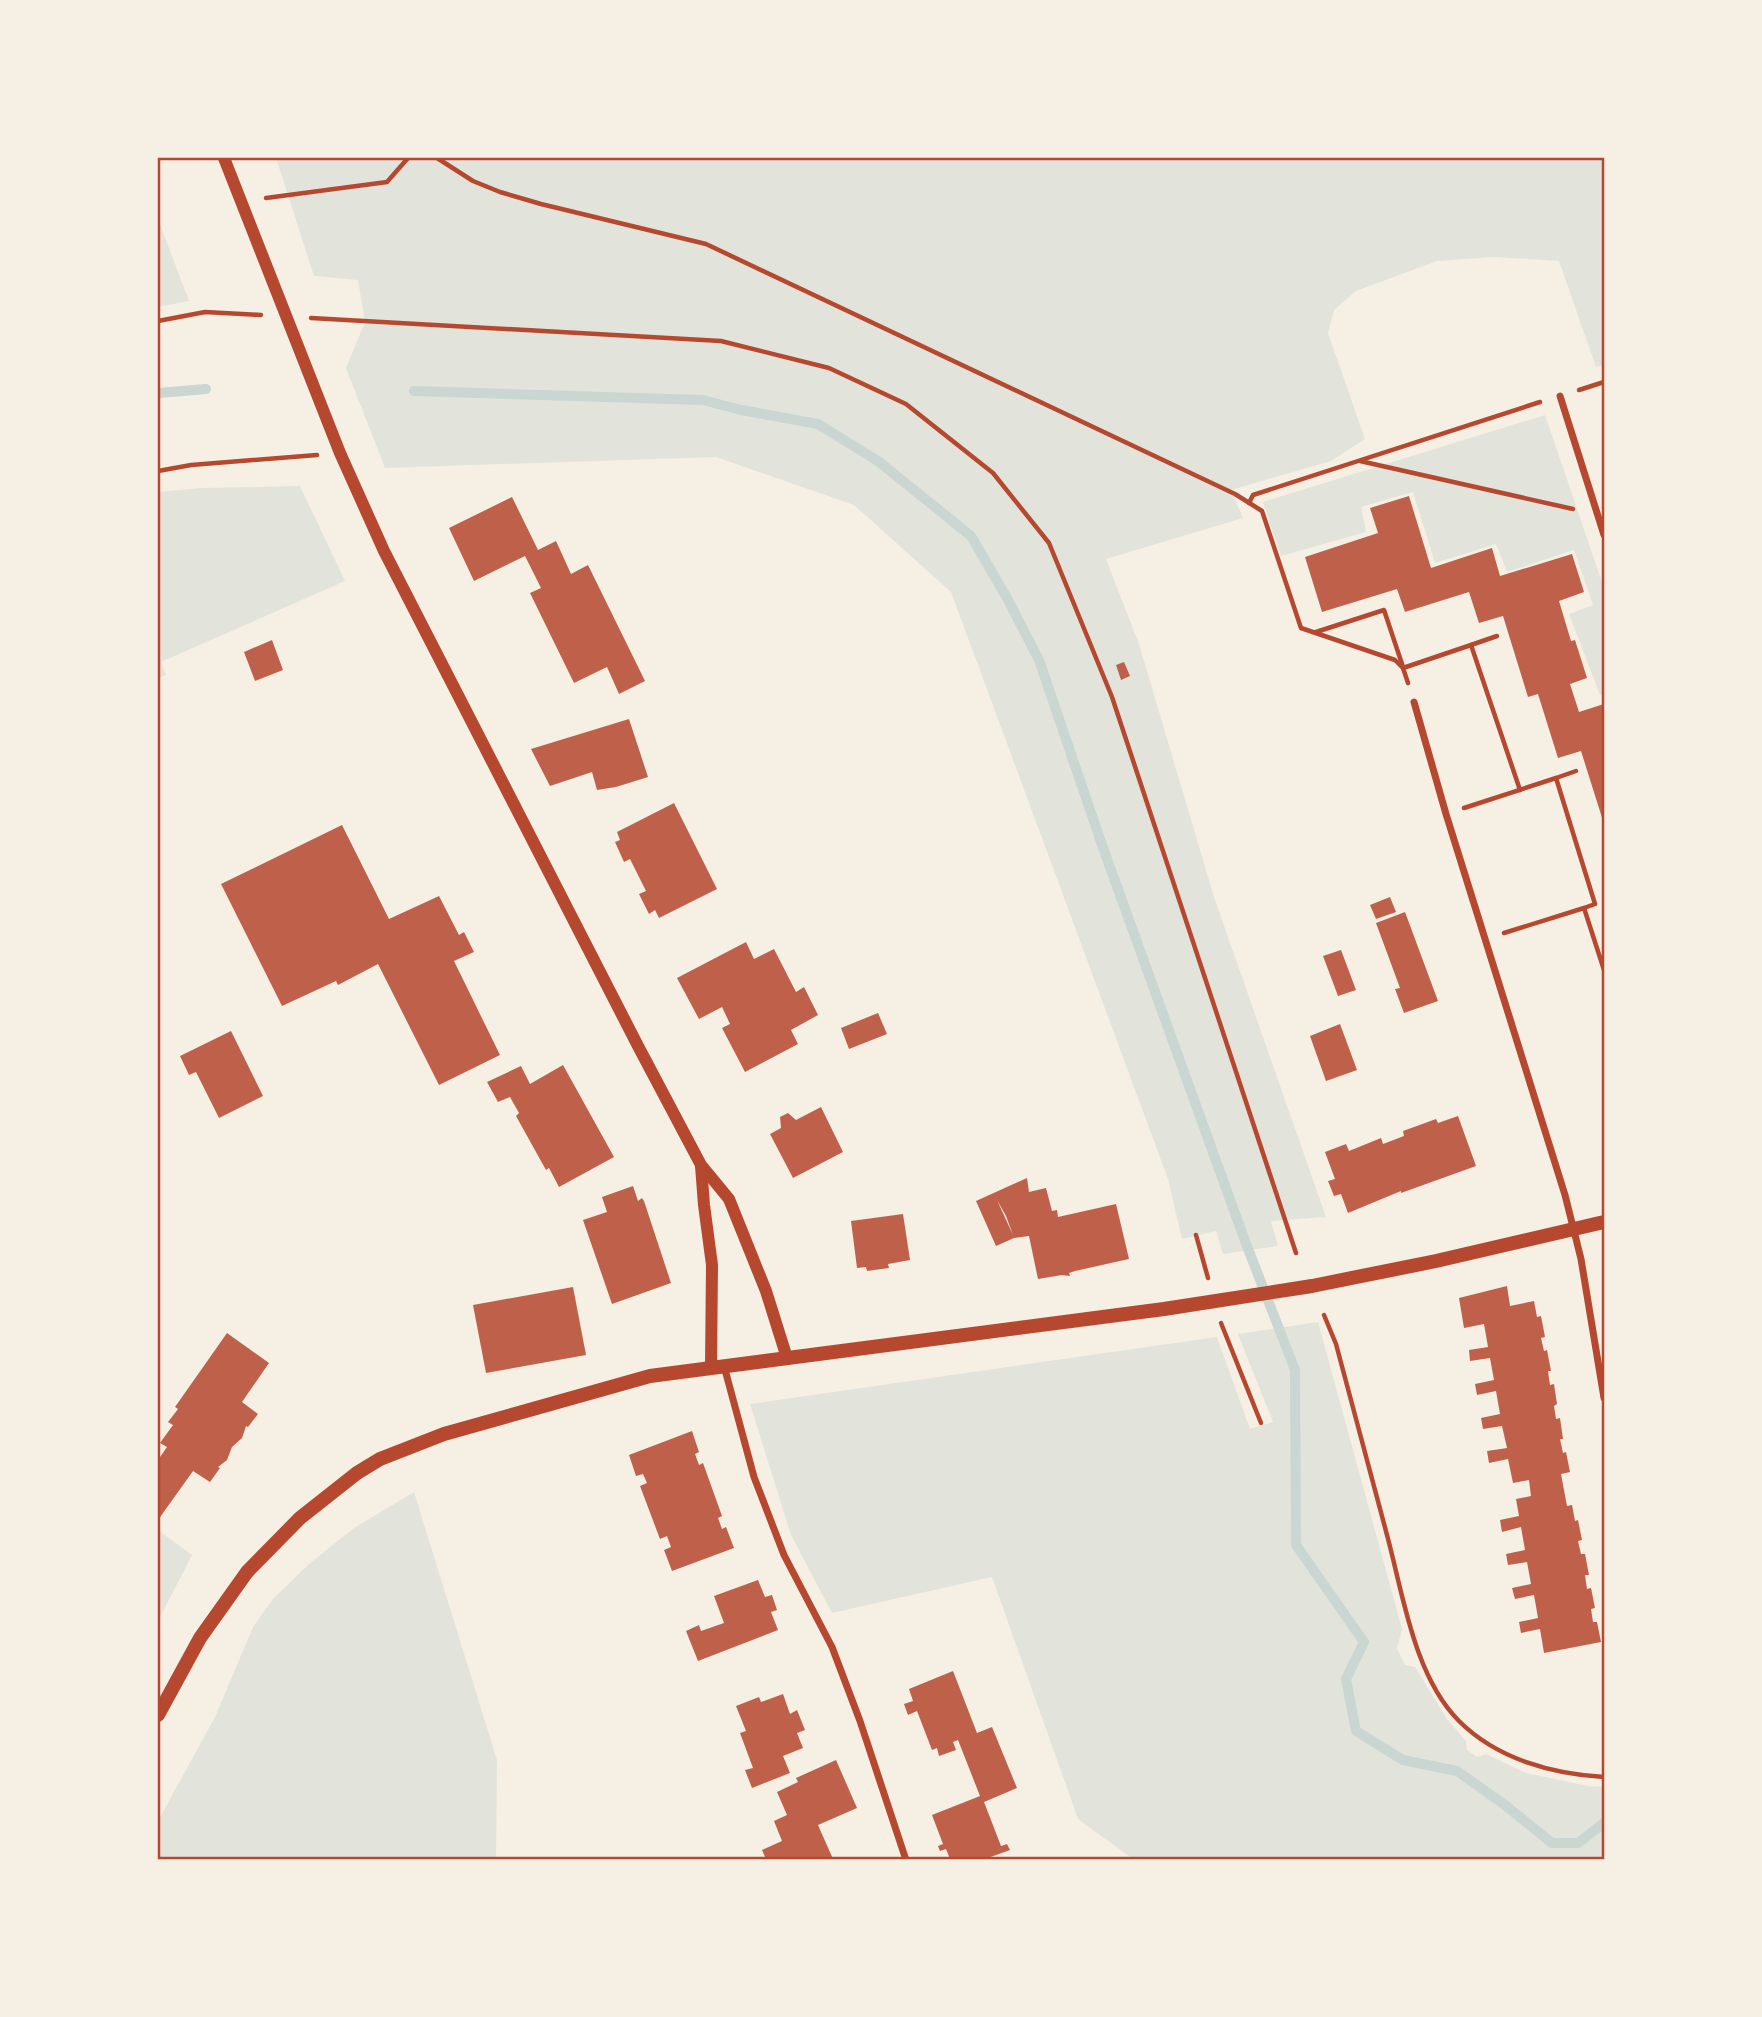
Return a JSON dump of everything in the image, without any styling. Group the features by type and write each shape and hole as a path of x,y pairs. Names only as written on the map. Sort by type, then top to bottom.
{"main road":[{"path":"158,1715 200,1637 247,1572 300,1518 357,1473 380,1460 470,1426 650,1376 1164,1309 1297,1288 1423,1264 1605,1222"}],"street":[{"path":"224,158 340,453 384,551 701,1165 729,1199 766,1291 787,1358"},
{"path":"1560,396 1605,535"},
{"path":"1414,702 1446,814 1565,1195 1605,1398"},
{"path":"701,1165 712,1265 717,1366 754,1477 784,1555 832,1647 860,1721 906,1860"}],"path":[{"path":"240,202 387,182 408,158"},
{"path":"437,158 473,181 500,192 692,239 713,247 1249,503 1262,511 1301,628 1395,660 1403,668"},
{"path":"158,321 205,312 721,341 829,368 906,404 993,473 1049,543 1112,697 1296,1253"},
{"path":"1249,503 1253,495 1560,396"},
{"path":"158,471 191,465 340,453"},
{"path":"1360,460 1598,514"},
{"path":"1315,633 1384,610 1414,702"},
{"path":"1403,668 1497,636"},
{"path":"1471,645 1520,790"},
{"path":"1446,814 1576,771"},
{"path":"1485,939 1595,904 1556,778"},
{"path":"1584,908 1605,970"},
{"path":"1196,1235 1223,1330 1261,1423"},
{"path":"1324,1315 1336,1344 1414,1637 1434,1689 1459,1721 1495,1750 1542,1768 1605,1777"}],"shaded area":[{"path":"276,158 1604,158 1604,365 1596,367 1559,261 1495,257 1437,261 1356,291 1334,310 1328,333 1365,439 1331,461 1231,490 1243,518 1106,559 1139,644 1214,897 1326,1217 1271,1221 1278,1246 1223,1254 1216,1231 1182,1239 1168,1179 951,592 854,505 716,457 385,468 346,368 365,322 358,280 314,276"},
{"path":"158,219 189,301 158,307"},
{"path":"1545,415 1604,588 1604,694 1600,695 1569,614 1593,605 1574,550 1507,572 1496,544 1435,563 1413,492 1361,507 1366,532 1281,556 1263,502"},
{"path":"300,486 345,581 161,662 166,675 158,678 158,492 201,488"},
{"path":"1318,1322 1402,1629 1397,1648 1405,1665 1415,1667 1447,1719 1466,1741 1467,1750 1477,1757 1486,1754 1526,1773 1604,1787 1604,1859 1133,1859 1078,1819 992,1577 832,1613 791,1535 750,1404 1217,1337 1250,1429 1273,1422 1238,1334"},
{"path":"414,1492 497,1760 496,1859 158,1859 158,1821 215,1717 253,1627 273,1599 309,1564 354,1528"},
{"path":"158,1530 192,1555 158,1621"}],"building":[{"path":"1409,496 1431,568 1492,548 1500,576 1572,554 1584,592 1559,601 1571,641 1575,640 1587,678 1570,684 1579,712 1604,704 1604,824 1581,751 1558,758 1538,694 1528,697 1503,616 1479,623 1469,592 1405,612 1397,589 1322,612 1305,557 1378,533 1370,508"},
{"path":"512,497 538,550 556,541 571,574 588,565 645,681 619,694 607,667 574,683 530,593 541,588 525,556 474,581 449,528"},
{"path":"272,640 283,670 255,681 244,652"},
{"path":"1124,662 1130,676 1121,680 1116,665"},
{"path":"629,719 648,777 597,790 592,772 550,786 531,749"},
{"path":"674,803 717,889 659,918 655,910 649,914 639,894 646,891 630,859 624,862 615,842 620,840 617,832"},
{"path":"342,825 389,919 439,896 459,935 464,932 474,952 454,961 500,1055 439,1085 378,964 338,985 336,981 282,1006 221,884"},
{"path":"1390,897 1396,912 1376,919 1370,905"},
{"path":"1405,912 1438,1001 1404,1013 1395,989 1400,988 1376,923"},
{"path":"746,942 754,959 774,949 796,992 804,987 818,1015 791,1030 798,1044 745,1072 722,1028 730,1024 722,1007 699,1019 677,978"},
{"path":"1341,950 1356,990 1338,996 1323,956"},
{"path":"878,1013 887,1034 849,1049 841,1028"},
{"path":"1340,1024 1357,1070 1326,1081 1310,1036"},
{"path":"231,1031 263,1096 219,1118 196,1072 189,1075 180,1056"},
{"path":"563,1065 614,1157 559,1187 549,1168 546,1170 516,1116 519,1113 510,1097 498,1102 487,1082 521,1066 530,1084"},
{"path":"821,1107 843,1152 793,1178 770,1134 781,1128 780,1117 788,1113 796,1120"},
{"path":"1458,1116 1476,1166 1401,1191 1348,1213 1341,1194 1334,1196 1328,1181 1335,1179 1325,1152 1346,1144 1349,1151 1381,1138 1383,1144 1404,1136 1403,1131 1436,1119 1438,1123"},
{"path":"1027,1178 1029,1192 1046,1188 1052,1211 1057,1210 1058,1217 1116,1204 1129,1259 1075,1271 1069,1273 1070,1276 1038,1279 1029,1236 1014,1238 996,1246 976,1201"},
{"path":"633,1186 638,1201 642,1198 644,1201 671,1283 612,1304 583,1220 607,1212 602,1197"},
{"path":"903,1214 910,1260 888,1264 889,1268 867,1271 866,1267 857,1268 851,1221"},
{"path":"1507,1286 1510,1306 1534,1301 1537,1317 1541,1316 1545,1337 1541,1338 1544,1351 1547,1350 1551,1371 1548,1371 1550,1385 1554,1384 1556,1419 1560,1418 1563,1439 1560,1439 1570,1472 1561,1474 1567,1506 1572,1505 1575,1521 1578,1520 1582,1540 1578,1541 1581,1554 1585,1554 1589,1575 1585,1575 1587,1589 1591,1588 1595,1608 1591,1609 1593,1622 1597,1622 1601,1642 1544,1653 1540,1629 1521,1633 1519,1622 1538,1618 1534,1595 1515,1599 1512,1588 1531,1584 1527,1562 1508,1565 1506,1554 1525,1550 1521,1527 1502,1532 1500,1520 1519,1516 1516,1499 1531,1496 1529,1480 1513,1483 1508,1459 1489,1463 1487,1451 1507,1448 1502,1426 1483,1429 1481,1418 1500,1414 1496,1391 1477,1395 1475,1384 1494,1380 1490,1358 1470,1361 1469,1350 1488,1347 1484,1324 1464,1328 1459,1298"},
{"path":"573,1287 586,1355 486,1373 473,1305"},
{"path":"227,1333 269,1363 242,1402 258,1414 248,1427 246,1426 242,1438 232,1447 227,1460 218,1467 220,1468 210,1482 193,1471 158,1520 158,1460 167,1447 160,1443 173,1425 168,1422 178,1409 175,1407"},
{"path":"692,1431 699,1452 695,1454 699,1465 703,1463 722,1516 718,1518 722,1529 726,1527 734,1548 672,1571 664,1550 671,1547 667,1536 660,1539 640,1486 647,1483 643,1474 636,1476 629,1455"},
{"path":"758,1580 765,1597 772,1595 777,1610 771,1612 778,1630 698,1661 686,1631 699,1625 701,1631 724,1623 714,1596"},
{"path":"953,1671 977,1733 992,1727 1017,1788 984,1802 1001,1846 1007,1844 1010,1850 985,1859 950,1859 946,1849 940,1851 938,1846 943,1844 932,1815 980,1796 958,1740 953,1742 956,1750 939,1756 937,1748 932,1750 917,1711 908,1715 904,1704 913,1701 909,1689"},
{"path":"783,1694 790,1714 797,1710 805,1730 797,1733 803,1748 783,1756 790,1773 752,1788 745,1770 753,1768 740,1733 746,1731 736,1706 759,1697 761,1702"},
{"path":"836,1760 857,1808 818,1825 833,1859 766,1859 762,1850 782,1841 774,1821 787,1815 777,1792 798,1782 796,1778"}],"waterway":[{"path":"158,393 206,389"},
{"path":"414,391 703,400 818,424 878,461 971,536 1039,660 1102,845 1245,1241 1295,1370 1296,1545 1364,1642 1346,1679 1356,1731 1403,1760 1457,1771 1552,1843 1578,1843 1604,1823"}]}
